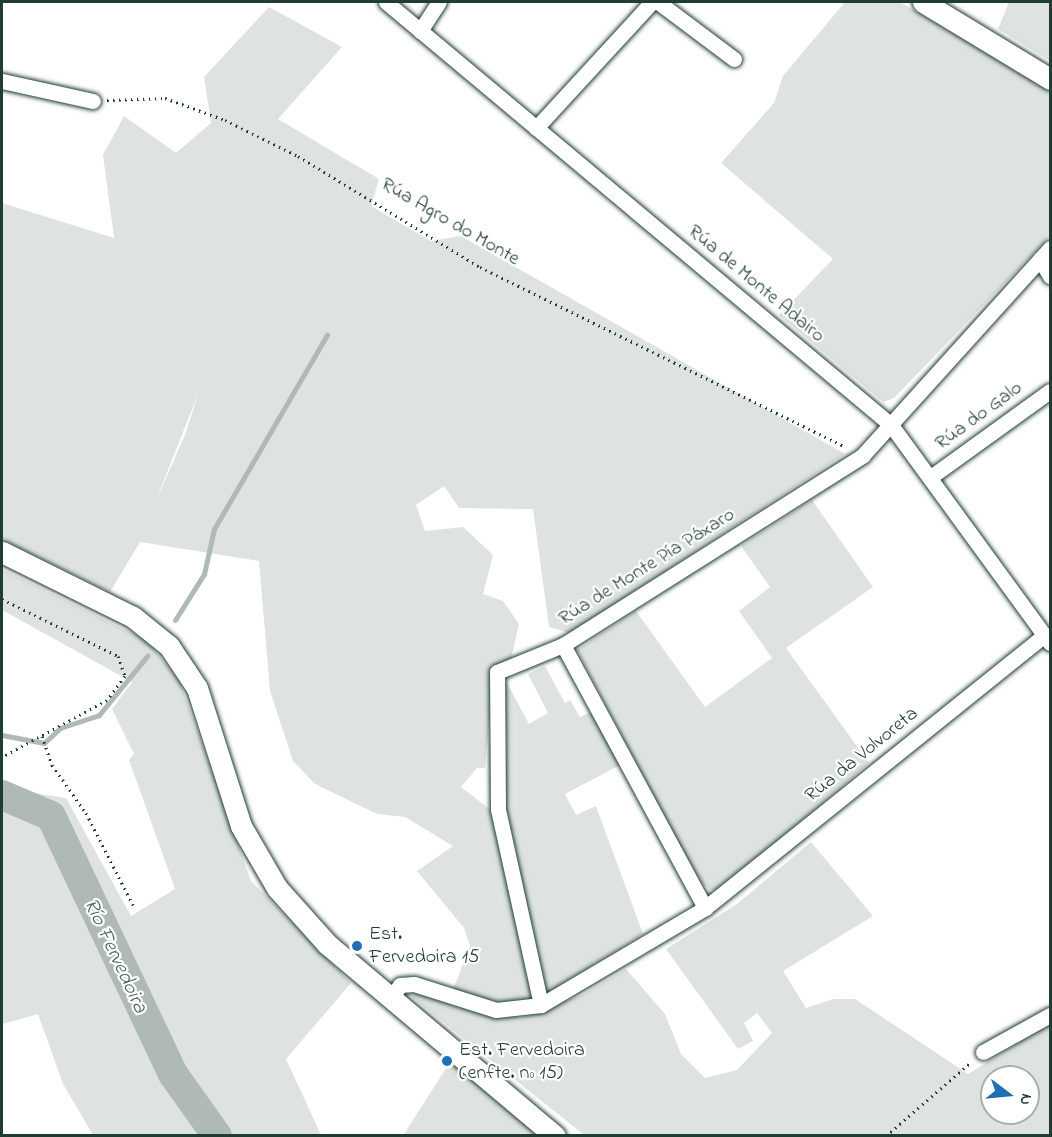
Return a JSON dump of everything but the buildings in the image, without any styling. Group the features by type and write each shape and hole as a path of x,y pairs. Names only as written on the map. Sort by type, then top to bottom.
{"main road":[{"path":"923,2 1050,79"},
{"path":"2,552 133,618 169,646 209,717 241,826 257,860 327,944 393,996 555,1136"}],"street":[{"name":"Rúa de Monte Adairo","path":"386,2 891,425 932,476 1047,639"},
{"path":"420,31 439,2"},
{"path":"536,128 652,2"},
{"path":"658,2 734,59"},
{"path":"2,81 93,101"},
{"path":"1045,254 1050,276"},
{"name":"Rúa de Monte Pía Páxaro","path":"541,1005 498,809 496,672 563,645 863,454 1045,254"},
{"name":"Rúa do Galo","path":"932,476 1050,391"},
{"name":"Rúa da Volvoreta","path":"393,996 400,985 414,984 496,1010 541,1005 705,908 1047,639"},
{"path":"563,645 705,908"},
{"path":"983,1052 1050,1015"}],"path":[{"name":"Rúa Agro do Monte","path":"93,101 165,98 225,120 298,156 480,267 863,454"},
{"path":"2,599 118,656 125,676 107,700 2,757"},
{"path":"42,736 52,765 86,813 134,907"},
{"path":"886,1136 983,1052"}],"shaded area":[{"path":"845,2 900,2 1050,91 1050,236 894,398 883,402 779,315 833,259 721,163 774,103 783,76"},
{"path":"1009,2 1050,2 1050,61 998,29"},
{"path":"269,7 342,47 278,119 379,179 371,206 431,241 461,236 845,454 570,633 549,627 533,509 459,508 444,486 416,505 425,531 463,527 493,555 483,594 503,601 519,624 511,660 494,669 485,768 477,768 461,787 496,814 534,1000 501,1003 453,990 470,946 464,928 417,871 453,846 405,817 377,814 315,784 293,761 270,691 259,561 140,542 110,592 2,540 2,203 114,238 103,155 124,116 176,153 211,123 204,77","holes":["198,394 185,435 155,503"]},
{"path":"812,500 873,587 786,648 869,763 724,888 711,890 698,880 577,650 636,611 705,707 772,658 739,611 770,587 741,546"},
{"path":"2,569 146,640 179,680 251,881 351,983 286,1059 321,1135 93,1135 63,1084 38,1014 2,1024 2,800 33,793 66,798 131,916 175,889 129,760 134,754 112,709 132,682 2,610"},
{"path":"545,666 565,703 570,700 580,717 591,712 620,765 565,794 576,815 596,806 643,934 547,993 501,796 499,688 507,683 529,724 548,713 528,674"},
{"path":"811,842 873,916 783,971 806,1008 833,999 855,999 968,1074 980,1067 980,1125 1040,1125 1040,1065 983,1065 1050,1024 1050,1135 584,1135 412,997 420,989 520,1018 580,996 626,969 665,1014 681,1054 705,1078 737,1070 772,1033 757,1013 744,1023 753,1041 738,1049 666,949 737,904"},
{"path":"451,1060 537,1135 403,1136"}],"waterway":[{"path":"175,620 204,574 214,529 327,335"},
{"path":"2,735 44,743 60,728 99,715 148,655"},
{"name":"Río Fervedoira","path":"2,795 51,816 173,1074 217,1136"}],"place":[{"name":"Est. Fervedoira 15","path":"357,946"},
{"name":"Est. Fervedoira (enfte. nº 15)","path":"447,1061"}]}
